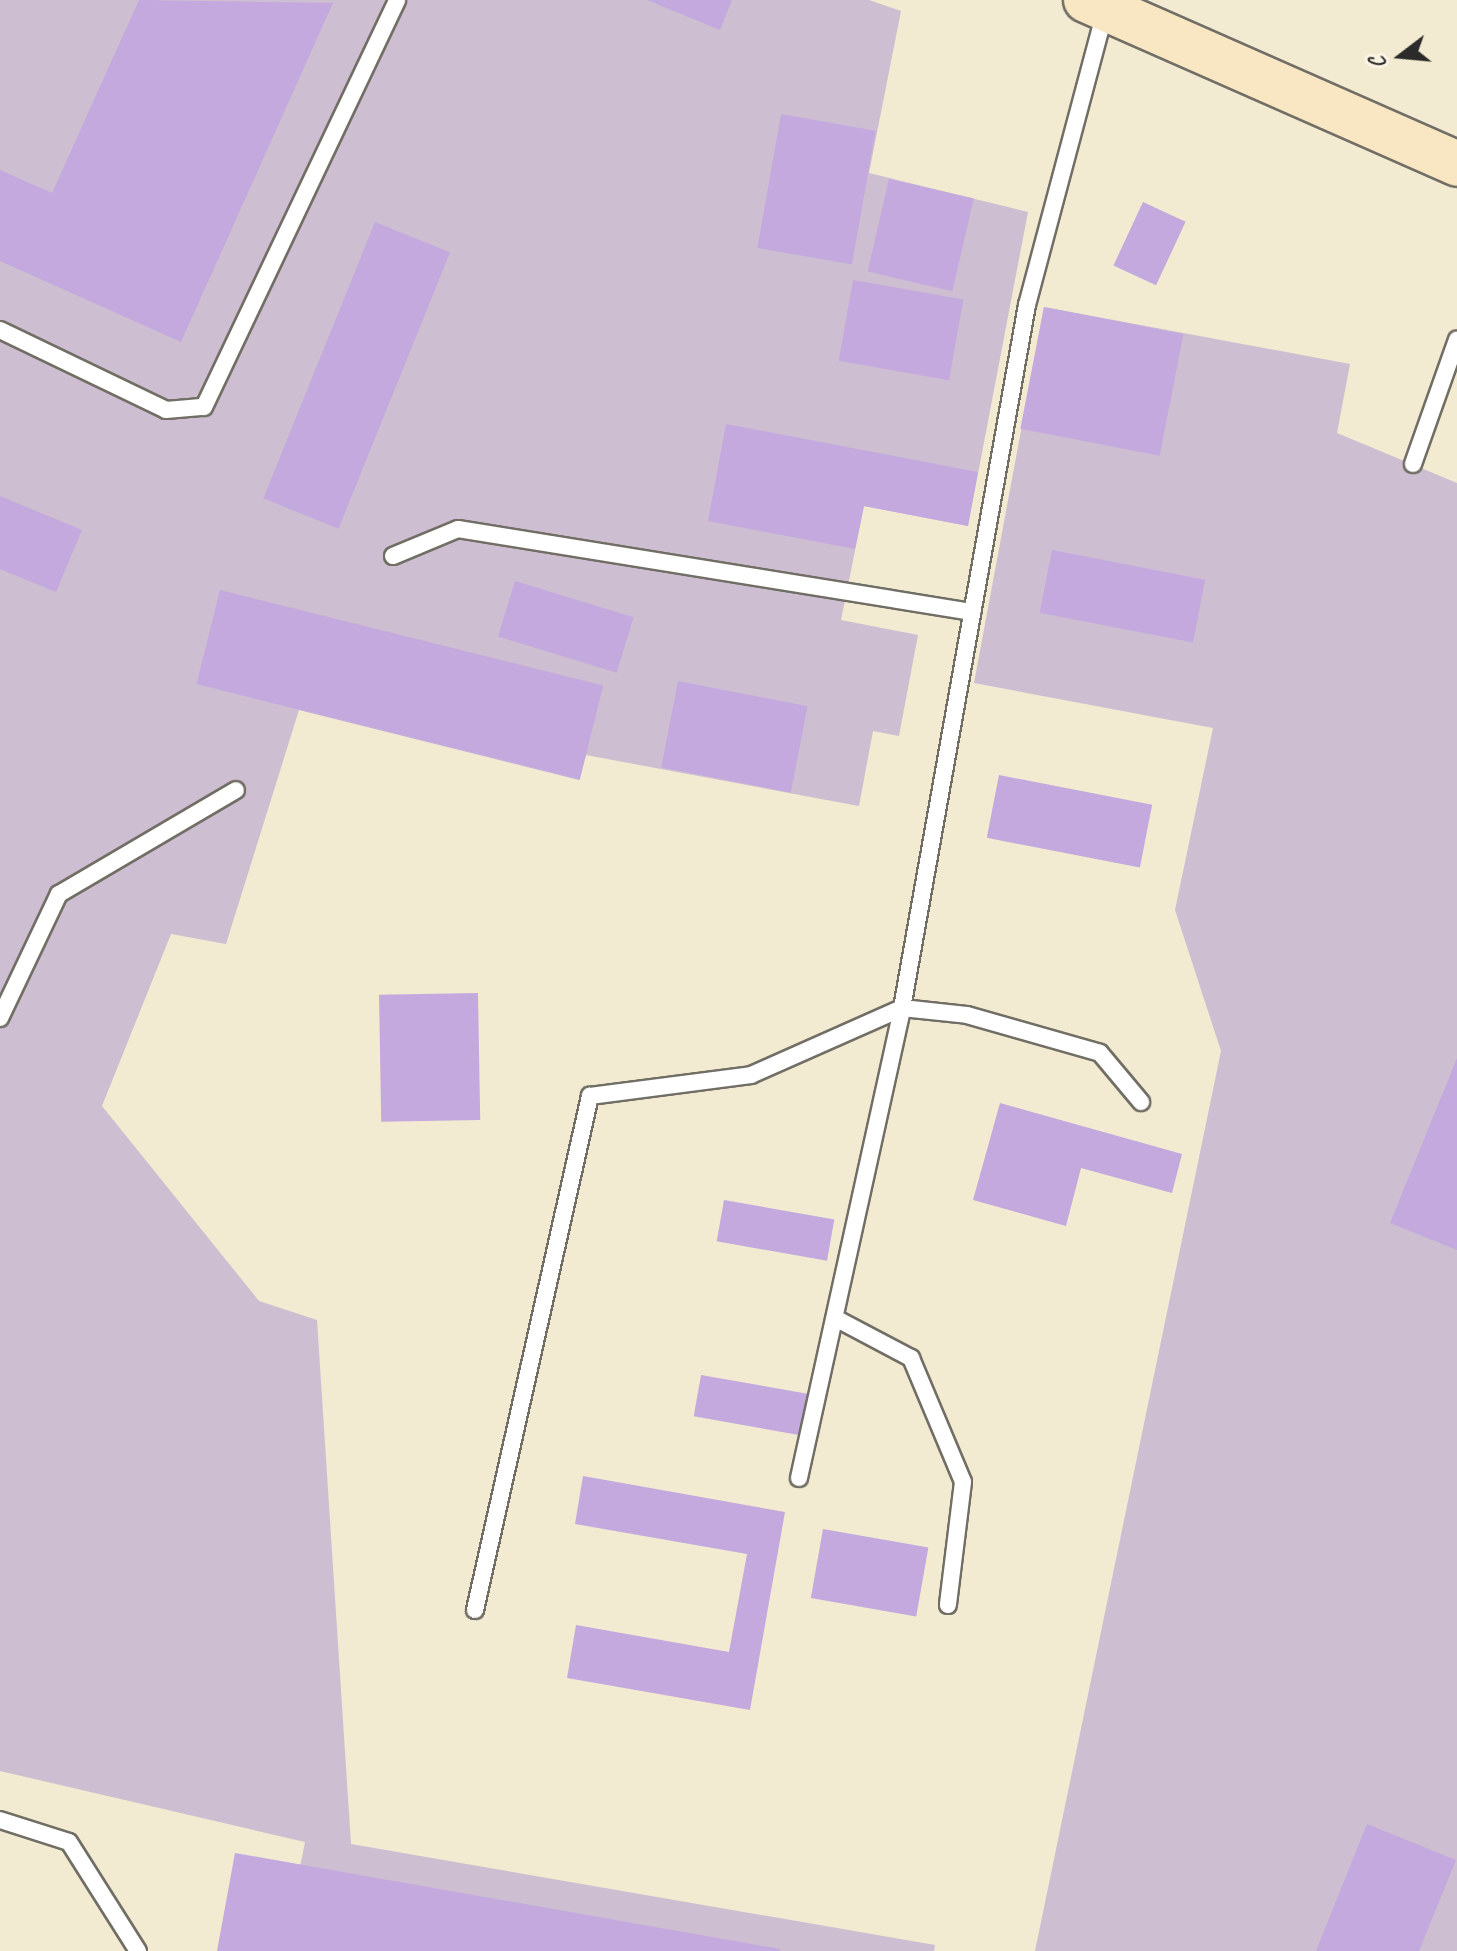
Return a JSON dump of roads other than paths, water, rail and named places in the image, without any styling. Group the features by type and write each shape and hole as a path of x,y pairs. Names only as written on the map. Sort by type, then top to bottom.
{"main road":[{"path":"1101,3 1457,164"}],"lane":[{"path":"0,330 166,410 204,407 397,0"},
{"path":"799,1478 902,1008 1027,305 1101,3"},
{"path":"1413,464 1457,340"},
{"path":"393,556 458,529 972,612"},
{"path":"0,1018 59,894 236,790"},
{"path":"475,1610 590,1096 751,1075 902,1008 967,1015 1100,1053 1141,1102"},
{"path":"835,1318 911,1358 963,1482 948,1605"},
{"path":"0,1820 69,1842 138,1951"}]}
